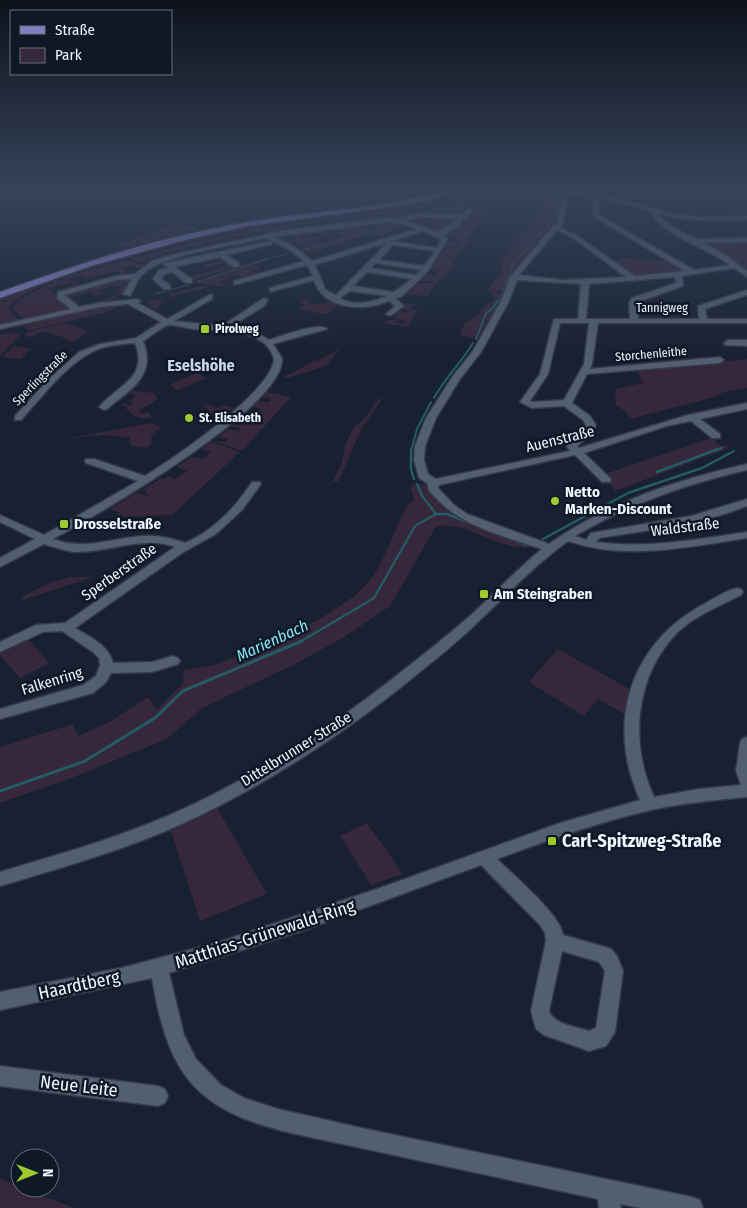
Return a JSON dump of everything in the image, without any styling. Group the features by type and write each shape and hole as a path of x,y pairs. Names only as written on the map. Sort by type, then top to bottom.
{"main road":[{"path":"0,295 96,261 158,243"}],"street":[{"path":"126,299 135,280 146,268 162,260 235,243"},
{"path":"167,287 157,279 162,272 221,254 271,243"},
{"path":"280,243 310,263 321,288 334,298 346,303 361,305 376,304 395,297 425,268 443,243"},
{"path":"237,283 251,281 382,243"},
{"path":"334,298 340,296 366,270 386,243"},
{"path":"396,243 439,250"},
{"path":"542,243 514,277 505,300 477,352 441,401 420,446 420,468 425,478 434,483 433,488 455,511 492,528 550,548"},
{"path":"584,243 633,278"},
{"path":"642,243 691,272"},
{"path":"699,243 747,275"},
{"path":"254,247 266,255"},
{"path":"221,254 236,265"},
{"path":"162,260 189,281"},
{"path":"374,261 425,268"},
{"path":"514,277 585,282 678,274 736,266"},
{"path":"366,270 417,277"},
{"path":"634,321 633,303 635,300 680,284 678,274"},
{"path":"273,290 317,277"},
{"path":"78,310 60,296 61,294 116,278 135,280"},
{"path":"135,280 139,297 146,310"},
{"path":"582,320 585,282"},
{"path":"348,288 395,297"},
{"path":"703,320 701,308 747,292"},
{"path":"0,327 139,297"},
{"path":"390,314 400,306 395,297"},
{"path":"0,563 146,480 214,432 261,389 274,374 278,364 277,354 267,343 251,334 224,328 168,322 126,299"},
{"path":"104,407 136,378 142,369 144,358 138,340 209,299"},
{"path":"224,328 232,321 261,304 264,300 257,299"},
{"name":"Tannigweg","path":"567,403 532,405 526,404 525,401 544,374 556,322 582,320 744,321 746,336 728,343"},
{"path":"594,320 588,364 567,403 570,408 587,418 591,425 587,433 572,443 572,447 606,480"},
{"path":"267,343 301,332 323,329"},
{"name":"Sperlingstraße","path":"18,418 52,382 83,354 108,344 138,340"},
{"name":"Storchenleithe","path":"584,372 720,360"},
{"name":"Auenstraße","path":"434,483 577,452 691,417 747,406"},
{"path":"691,417 716,436"},
{"path":"90,461 146,480"},
{"name":"Dittelbrunner Straße","path":"0,880 109,845 165,824 217,798 294,753 381,694 413,670 474,618 550,548 567,537 615,510 651,494 710,475 747,467"},
{"name":"Sperberstraße","path":"66,628 119,594 184,546 199,541 253,492 256,484"},
{"path":"589,544 595,535 688,520 747,502"},
{"path":"0,518 62,546 72,548 94,547 140,539 171,541 184,546"},
{"name":"Waldstraße","path":"567,537 589,544 641,548 747,535"},
{"path":"649,803 635,771 631,736 639,682 660,643 675,628 701,611 737,592"},
{"path":"0,647 41,628 53,626 66,628"},
{"name":"Falkenring","path":"0,714 88,689 101,679 106,668 106,659 102,653 66,628"},
{"path":"106,668 147,668 173,661"},
{"path":"747,742 744,771 747,783"},
{"name":"Matthias-Grünewald-Ring","path":"692,1208 609,1199 286,1121 239,1106 215,1093 189,1067 180,1053 169,1024 159,968 276,932 600,817 649,803 696,795 747,791"},
{"path":"485,858 546,919 554,931 555,941 540,1011 543,1022 551,1028 589,1041 599,1038 605,1032 614,970 612,962 605,955 555,941"},
{"name":"Haardtberg","path":"0,1001 159,968"},
{"name":"Neue Leite","path":"0,1076 158,1096"}],"green space":[{"path":"122,243 141,243 127,247 114,246"},
{"path":"144,243 162,243 0,294 0,291"},
{"path":"170,243 184,243 109,263 56,280 35,289 16,300 8,308 20,321 0,326 0,301 5,302 9,300 0,300 0,297 115,256"},
{"path":"189,243 204,243 199,245 200,247 194,245 183,248 186,251 173,250 170,251 172,254 166,252 155,255 158,258 151,257 142,260 147,262 145,263 130,259"},
{"path":"300,243 319,243 296,249 304,245"},
{"path":"322,243 340,243 312,252 310,254 313,257 299,250"},
{"path":"447,243 461,245 466,243 443,280 438,280 427,296 407,294 417,283 432,283 434,281 419,281 425,274 434,275 437,273 429,270 444,250 457,249 459,246 444,248"},
{"path":"513,243 541,243 505,291 493,291 503,295 481,339 459,335 464,324 477,316 494,299 493,294 488,289 502,272 500,260"},
{"path":"747,243 747,272 709,244"},
{"path":"269,258 254,264 262,269 253,271 257,274 264,273 246,279 235,274 227,278 232,282 224,280 218,282 229,287 192,283"},
{"path":"631,258 669,262 680,270 638,276 628,273 614,260"},
{"path":"226,259 224,261 231,266 237,266 190,281 186,277 228,267 224,263 209,267 211,270 203,265"},
{"path":"126,260 144,266 139,269 133,265 122,268 127,272 121,274 116,271 87,278 80,275 69,279 77,285 74,286 70,283 48,288 73,309 25,320 12,308 34,291 49,284"},
{"path":"130,278 128,286 122,293 110,300 78,307 113,297 121,290 113,291 123,288 118,285 99,290 104,294 96,296 90,292 71,297 78,303 74,304 63,294 117,279"},
{"path":"200,286 212,286 181,294 170,298 165,299 172,297 170,295 156,298"},
{"path":"164,299 155,311 148,300 161,300"},
{"path":"304,299 310,300 309,303 322,305 332,300 339,303 328,314 299,310 304,304 300,302"},
{"path":"398,302 421,305 411,305 409,309 418,310 407,327 384,323 386,320 398,320 396,323 403,324 406,321 394,317 398,312 408,313 410,311 401,308 405,304"},
{"path":"114,304 115,308 110,311 32,330 27,330 24,325"},
{"path":"65,323 89,331 72,342 43,331 31,337 24,336 27,332"},
{"path":"22,333 0,356 0,334"},
{"path":"13,346 31,349 21,359 3,357"},
{"path":"340,349 326,366 284,379 285,376 320,358 317,363 322,358"},
{"path":"747,359 747,388 724,392 711,398 630,419 627,413 616,405 615,389 643,383 637,371"},
{"path":"197,373 206,378 177,390 169,385"},
{"path":"137,382 142,383 133,389 134,391 154,393 157,399 138,410 141,414 149,412 152,418 138,417 121,403 131,405 133,403 129,402 136,395 125,393"},
{"path":"267,392 291,397 242,451 213,441 225,442 228,439 218,437 228,429 238,431 241,428 231,426 239,419 248,421 251,419 242,416 249,410 259,412 261,409 253,406 259,401 269,402 271,399 262,397"},
{"path":"378,399 382,399 361,430 338,482 333,481 341,465 346,443 354,427 365,418"},
{"path":"207,404 219,408 223,405 233,408 221,419 203,414 208,409 203,407"},
{"path":"150,423 161,427 153,434 151,438 152,443 146,448 131,446 130,435 126,438 103,435 65,439"},
{"path":"717,436 720,439 715,441 722,446 728,445 729,448 615,491 605,474"},
{"path":"211,442 240,452 172,515 119,517 116,516 120,513 110,509 137,493 148,496 145,493 147,491 143,490 161,478 165,479 168,476 175,479 187,471 177,467 192,457 203,459 211,452 201,450"},
{"path":"425,484 452,513 473,523 529,543 531,547 505,544 457,527 445,526 435,528 390,606 341,639 291,666 202,708 167,739 74,777 0,803 0,747 73,724 78,736 108,723 148,697 157,710 183,683 184,670 214,665 240,655 318,620 356,595 379,567 407,505 414,500 410,486"},
{"path":"71,577 93,577 23,600 20,598 48,583"},
{"path":"27,638 49,663 20,678 0,655 0,652"},
{"path":"558,649 631,690 626,715 598,699 584,716 529,682"},
{"path":"217,808 267,894 200,921 171,831"},
{"path":"367,823 403,874 371,885 340,836"},
{"path":"0,1179 10,1182 10,1198 48,1198 75,1208 0,1208"}],"waterway":[{"path":"302,250 326,243"},
{"path":"502,291 514,263 532,243"},
{"path":"274,257 288,254"},
{"path":"0,292 107,255"},
{"path":"196,282 268,258"},
{"path":"155,294 188,285"},
{"path":"497,303 502,294"},
{"path":"476,339 486,313 493,308 497,301"},
{"path":"434,398 473,343"},
{"path":"411,451 417,429 431,402"},
{"path":"715,451 722,448"},
{"path":"657,472 718,449"},
{"path":"411,451 411,469 414,479"},
{"name":"Marienbach","path":"543,539 628,493 702,468 734,451"},
{"path":"417,484 422,496 436,514"},
{"name":"Marienbach","path":"301,641 374,598 415,526 436,514"},
{"name":"Marienbach","path":"436,514 447,514 526,545"},
{"name":"Marienbach","path":"0,791 85,761 155,718 183,691 301,641"}],"place":[{"name":"Pirolweg","path":"205,329"},
{"name":"St. Elisabeth","path":"189,418"},
{"name":"Netto Marken-Discount","path":"555,501"},
{"name":"Drosselstraße","path":"64,524"},
{"name":"Am Steingraben","path":"484,594"},
{"name":"Carl-Spitzweg-Straße","path":"552,841"}],"district":[{"name":"Eselshöhe","path":"201,365"}]}
